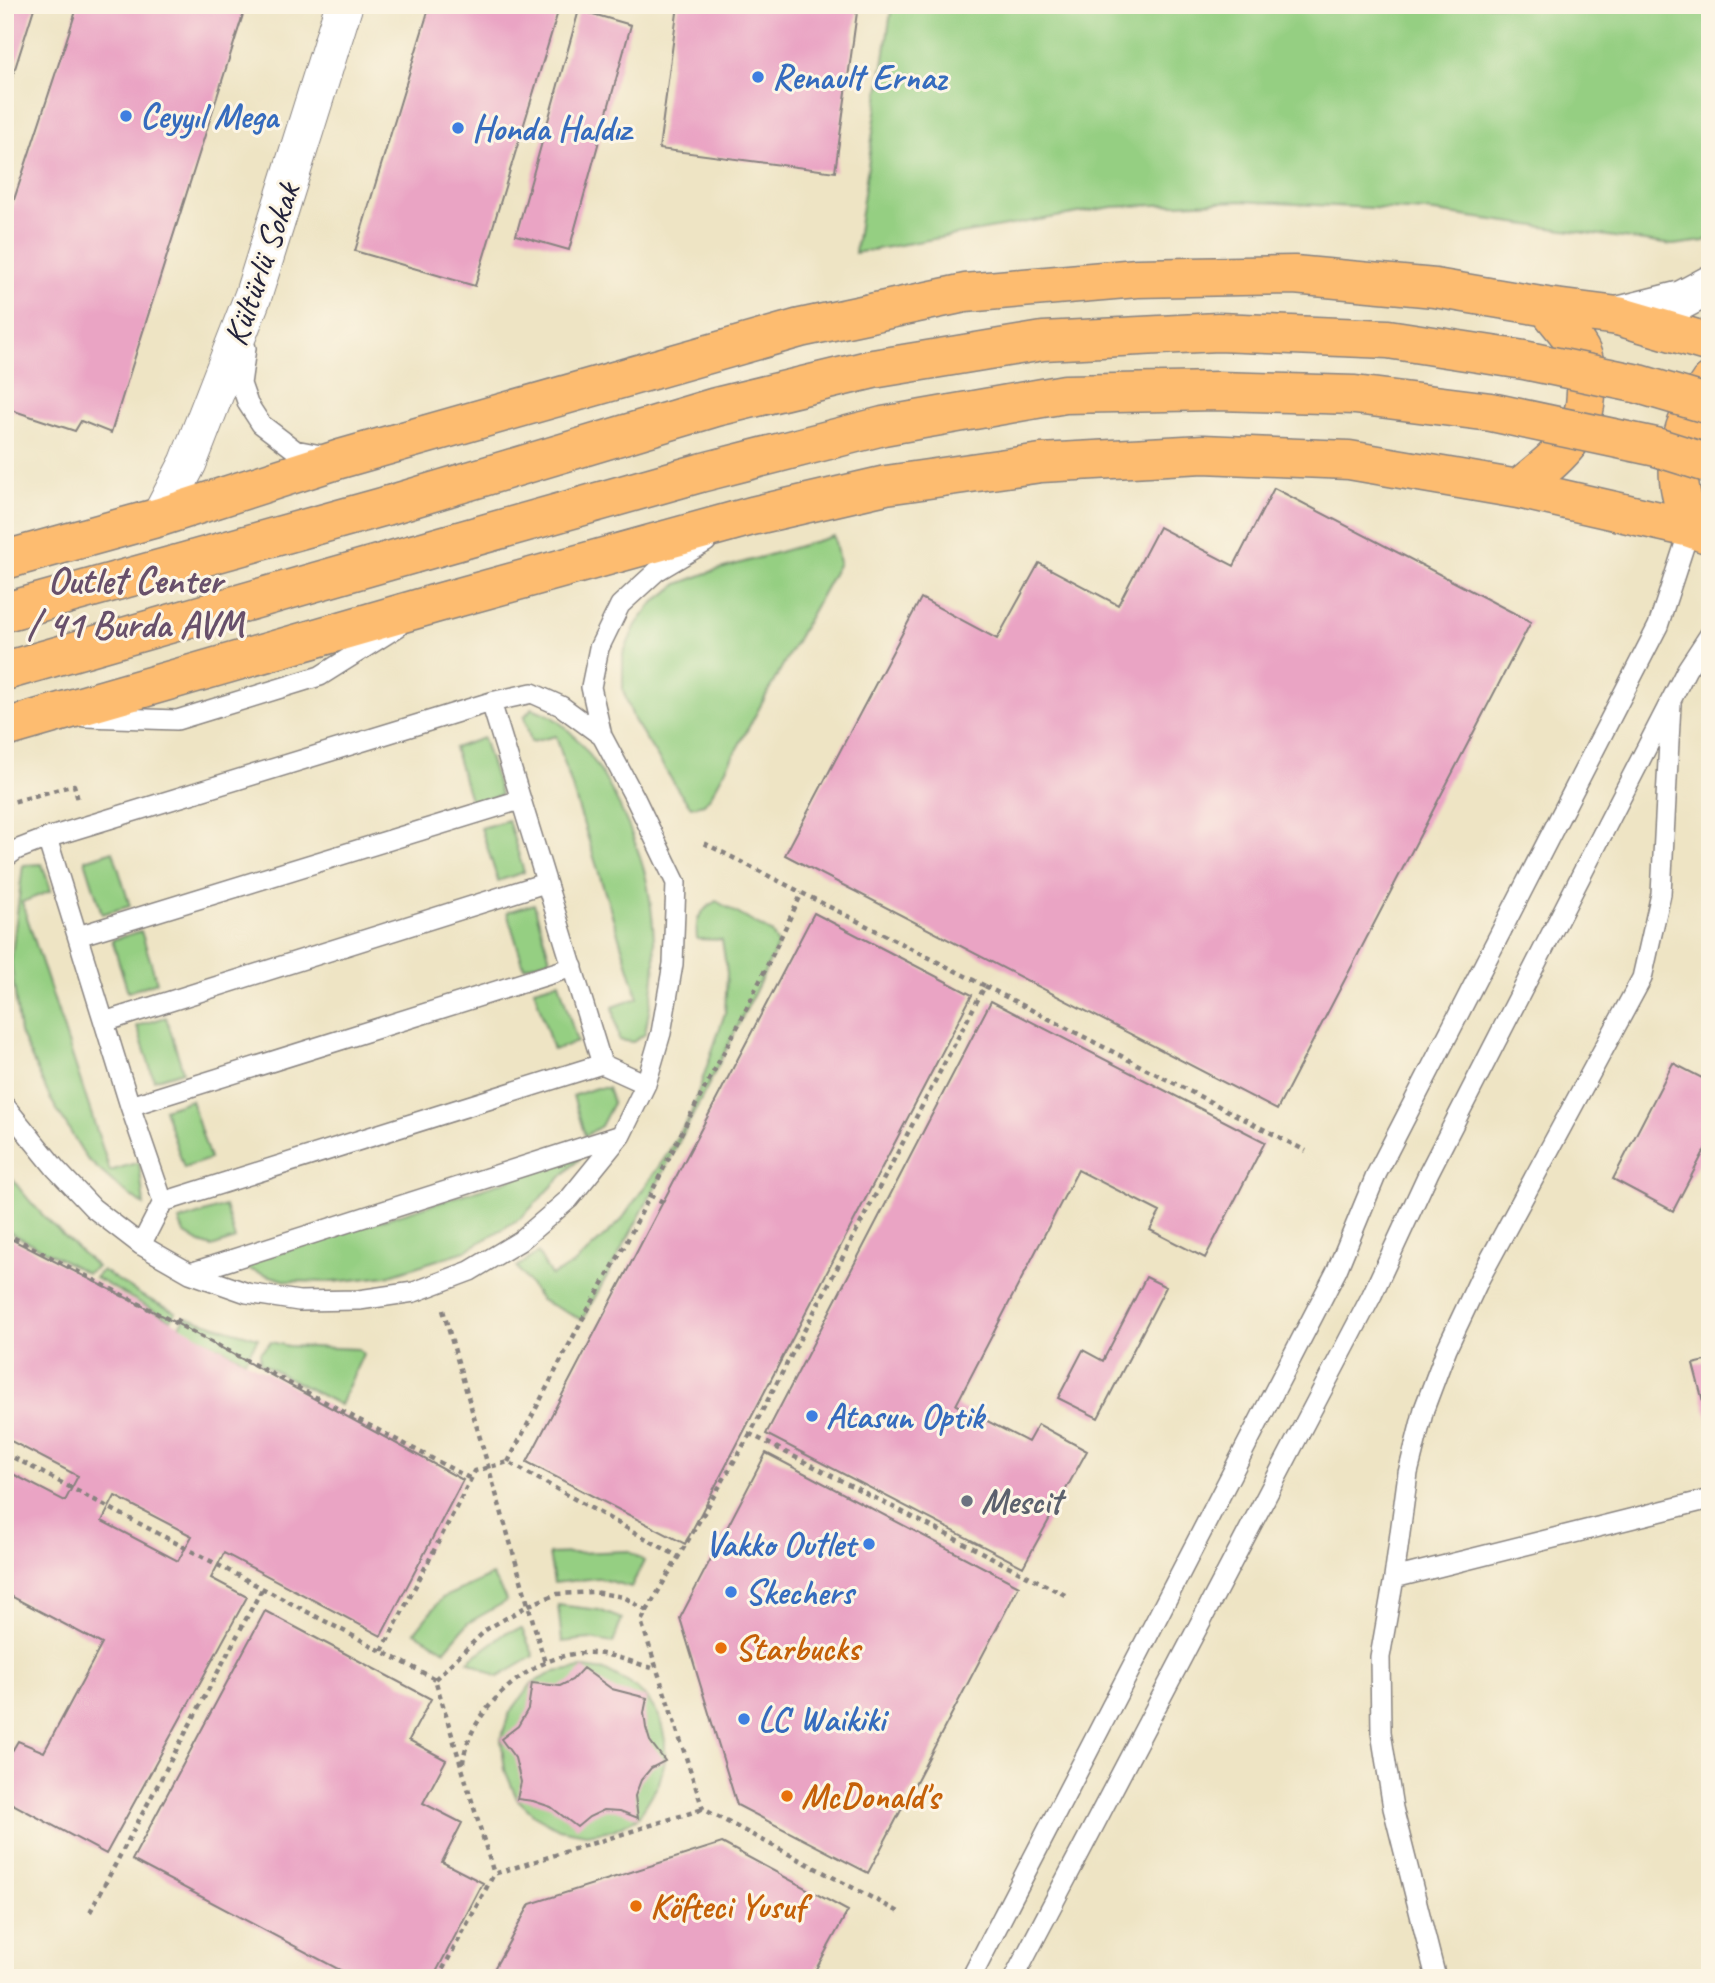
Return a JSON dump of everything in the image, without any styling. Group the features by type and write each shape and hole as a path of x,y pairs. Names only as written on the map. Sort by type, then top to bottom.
{"main road":[{"path":"5,560 160,517 340,459 800,328 965,293 1137,278 1294,275 1435,288 1618,316 1710,342"},
{"path":"1518,489 1562,453 1580,427 1587,402 1582,352 1548,307"},
{"path":"5,612 386,506 716,407 873,369 1043,341 1218,332 1388,339 1524,360 1639,384 1710,405"},
{"path":"1700,531 1679,481 1679,449 1686,422 1710,382"},
{"path":"5,671 700,473 883,426 1065,394 1217,391 1355,395 1491,412 1656,447 1710,464"},
{"path":"5,728 434,604 752,516 886,485 1028,464 1203,454 1349,460 1518,489 1700,531"}],"street":[{"name":"Kültürlü Sokak","path":"160,517 188,463 253,296 344,5"},
{"path":"1618,316 1682,300 1710,285"}],"lane":[{"path":"253,296 241,384 248,404 261,424 295,450 340,459"},
{"path":"5,1106 56,1169 93,1208 141,1245 190,1273 247,1293 299,1301 359,1300 414,1292 470,1271 520,1241 569,1199 621,1135 646,1084 661,1033 673,964 676,883 601,736 591,687 600,648 620,606 657,571 752,516"},
{"path":"971,1978 1337,1270 1377,1173 1658,626 1700,531"},
{"path":"1014,1978 1365,1307 1429,1172 1686,668 1710,634"},
{"path":"5,858 16,850 47,838 491,702 532,693 561,706 601,736"},
{"path":"1436,1978 1393,1808 1381,1732 1380,1657 1408,1474 1424,1409 1447,1348 1480,1278 1642,978 1661,894 1672,697"},
{"path":"491,702 602,1064"},
{"path":"78,936 520,800"},
{"path":"47,838 163,1202"},
{"path":"104,1022 545,883"},
{"path":"130,1105 573,967"},
{"path":"141,1245 163,1202 602,1064 646,1084"},
{"path":"190,1273 621,1135"},
{"path":"1394,1578 1710,1499"}],"path":[{"path":"5,804 74,785"},
{"path":"704,843 1306,1151"},
{"path":"508,1462 582,1320 625,1245 741,1020 802,893"},
{"path":"899,1912 703,1810 641,1620 750,1434 985,986"},
{"path":"650,1195 663,1202"},
{"path":"5,1233 471,1479"},
{"path":"823,1280 829,1283"},
{"path":"436,1283 545,1662"},
{"path":"176,1323 181,1315"},
{"path":"750,1434 1067,1596"},
{"path":"5,1453 435,1679 494,1874"},
{"path":"382,1651 475,1471 508,1462 679,1557"},
{"path":"90,1912 261,1589"},
{"path":"435,1679 487,1629 529,1605 557,1594 593,1592 624,1597 647,1611"},
{"path":"462,1767 464,1749 480,1720 517,1678 537,1665 560,1657 597,1653 657,1669"},
{"path":"438,1978 494,1874 703,1810"}],"green space":[{"path":"892,5 1710,5 1710,238 1673,245 1427,211 1240,201 1112,207 855,253"},
{"path":"834,536 839,563 712,794 704,804 691,807 634,720 623,690 623,654 636,625 652,604 678,584"},
{"path":"532,708 552,717 583,746 620,807 644,870 652,915 655,969 645,1034 633,1042 619,1040 613,1007 638,998 556,736 531,742 524,717"},
{"path":"483,738 501,795 471,803 454,748"},
{"path":"508,820 524,872 498,881 481,828"},
{"path":"113,851 130,906 102,914 85,860"},
{"path":"42,864 51,891 22,902 110,1171 139,1162 144,1205 122,1190 87,1159 50,1098 20,1033 11,962 23,865"},
{"path":"716,901 772,933 778,945 683,1134 582,1320 541,1300 517,1267 538,1253 551,1276 574,1264 620,1222 690,1116 725,1013 727,973 722,940 697,939 699,916"},
{"path":"534,904 550,959 524,967 507,912"},
{"path":"141,931 157,982 128,992 112,940"},
{"path":"559,982 577,1042 553,1050 534,989"},
{"path":"166,1017 183,1071 154,1080 137,1026"},
{"path":"596,1088 608,1088 613,1103 601,1126 585,1136 573,1096"},
{"path":"191,1100 210,1159 184,1168 164,1109"},
{"path":"581,1157 521,1218 465,1251 387,1276 333,1282 287,1281 237,1266"},
{"path":"5,1168 36,1208 97,1267 87,1273 5,1230"},
{"path":"225,1206 235,1239 212,1247 184,1233 179,1221"},
{"path":"102,1270 144,1297 176,1312 171,1320 95,1278"},
{"path":"186,1317 258,1338 245,1360 179,1327"},
{"path":"271,1342 288,1346 359,1349 363,1354 340,1405 260,1363 260,1352"},
{"path":"628,1551 644,1561 631,1587 598,1578 554,1583 549,1554"},
{"path":"492,1575 507,1601 468,1623 445,1650 415,1632 442,1598"},
{"path":"558,1605 599,1610 622,1619 613,1643 589,1639 562,1642"},
{"path":"522,1629 534,1656 498,1677 468,1661 507,1632"},
{"path":"583,1668 606,1671 629,1683 647,1698 660,1718 665,1740 665,1761 659,1783 638,1818 613,1830 586,1834 559,1829 534,1815 517,1799 505,1770 501,1739 509,1714 532,1683 554,1672"}],"building":[{"path":"5,5 35,5 6,97 5,97"},
{"name":"Ceyyıl Mega","path":"78,5 246,5 111,433 81,421 75,431 5,408 5,227"},
{"name":"Honda Haldız","path":"430,5 560,5 475,286 355,251"},
{"name":"Renault Ernaz","path":"678,5 858,5 835,172 659,149"},
{"path":"579,10 631,25 569,250 516,235"},
{"path":"1274,488 1531,622 1277,1110 785,855 921,598 997,639 1039,563 1118,605 1159,527 1234,566"},
{"path":"814,913 972,995 685,1544 527,1462"},
{"path":"991,1001 1265,1142 1205,1258 1150,1230 1160,1212 1078,1170 956,1405 1028,1442 1038,1424 1087,1451 1023,1567 766,1434"},
{"path":"1673,1063 1710,1082 1710,1140 1673,1211 1613,1179"},
{"path":"5,1236 176,1323 463,1480 381,1636 224,1553 211,1578 247,1597 106,1854 5,1800 5,1763 18,1741 44,1752 102,1644 5,1593 5,1470 65,1501 78,1476 5,1438","holes":["115,1496 192,1536 178,1561 102,1521"]},
{"path":"1146,1277 1166,1287 1098,1418 1058,1398 1083,1350 1103,1361"},
{"path":"1710,1360 1710,1424 1709,1424 1693,1364"},
{"path":"766,1453 1019,1586 868,1873 737,1805 680,1618"},
{"path":"265,1611 431,1699 409,1740 446,1760 423,1803 462,1823 442,1862 483,1883 433,1978 355,1978 132,1860"},
{"path":"583,1668 612,1689 647,1698 644,1713 646,1728 650,1741 665,1761 651,1768 641,1780 635,1796 638,1818 620,1811 604,1810 577,1827 551,1807 517,1799 521,1782 515,1758 501,1739 518,1726 528,1709 532,1683 560,1686 572,1680"},
{"path":"722,1843 848,1911 811,1978 489,1978 530,1904"}],"place":[{"name":"Renault Ernaz","path":"758,77"},
{"name":"Ceyyıl Mega","path":"126,116"},
{"name":"Honda Haldız","path":"458,128"},
{"name":"Atasun Optik","path":"812,1416"},
{"name":"Mescit","path":"967,1501"},
{"name":"Vakko Outlet","path":"869,1544"},
{"name":"Skechers","path":"731,1592"},
{"name":"Starbucks","path":"721,1648"},
{"name":"LC Waikiki","path":"744,1719"},
{"name":"McDonald's","path":"787,1796"},
{"name":"Köfteci Yusuf","path":"636,1906"}],"district":[{"name":"Outlet Center / 41 Burda AVM","path":"135,602"}]}
